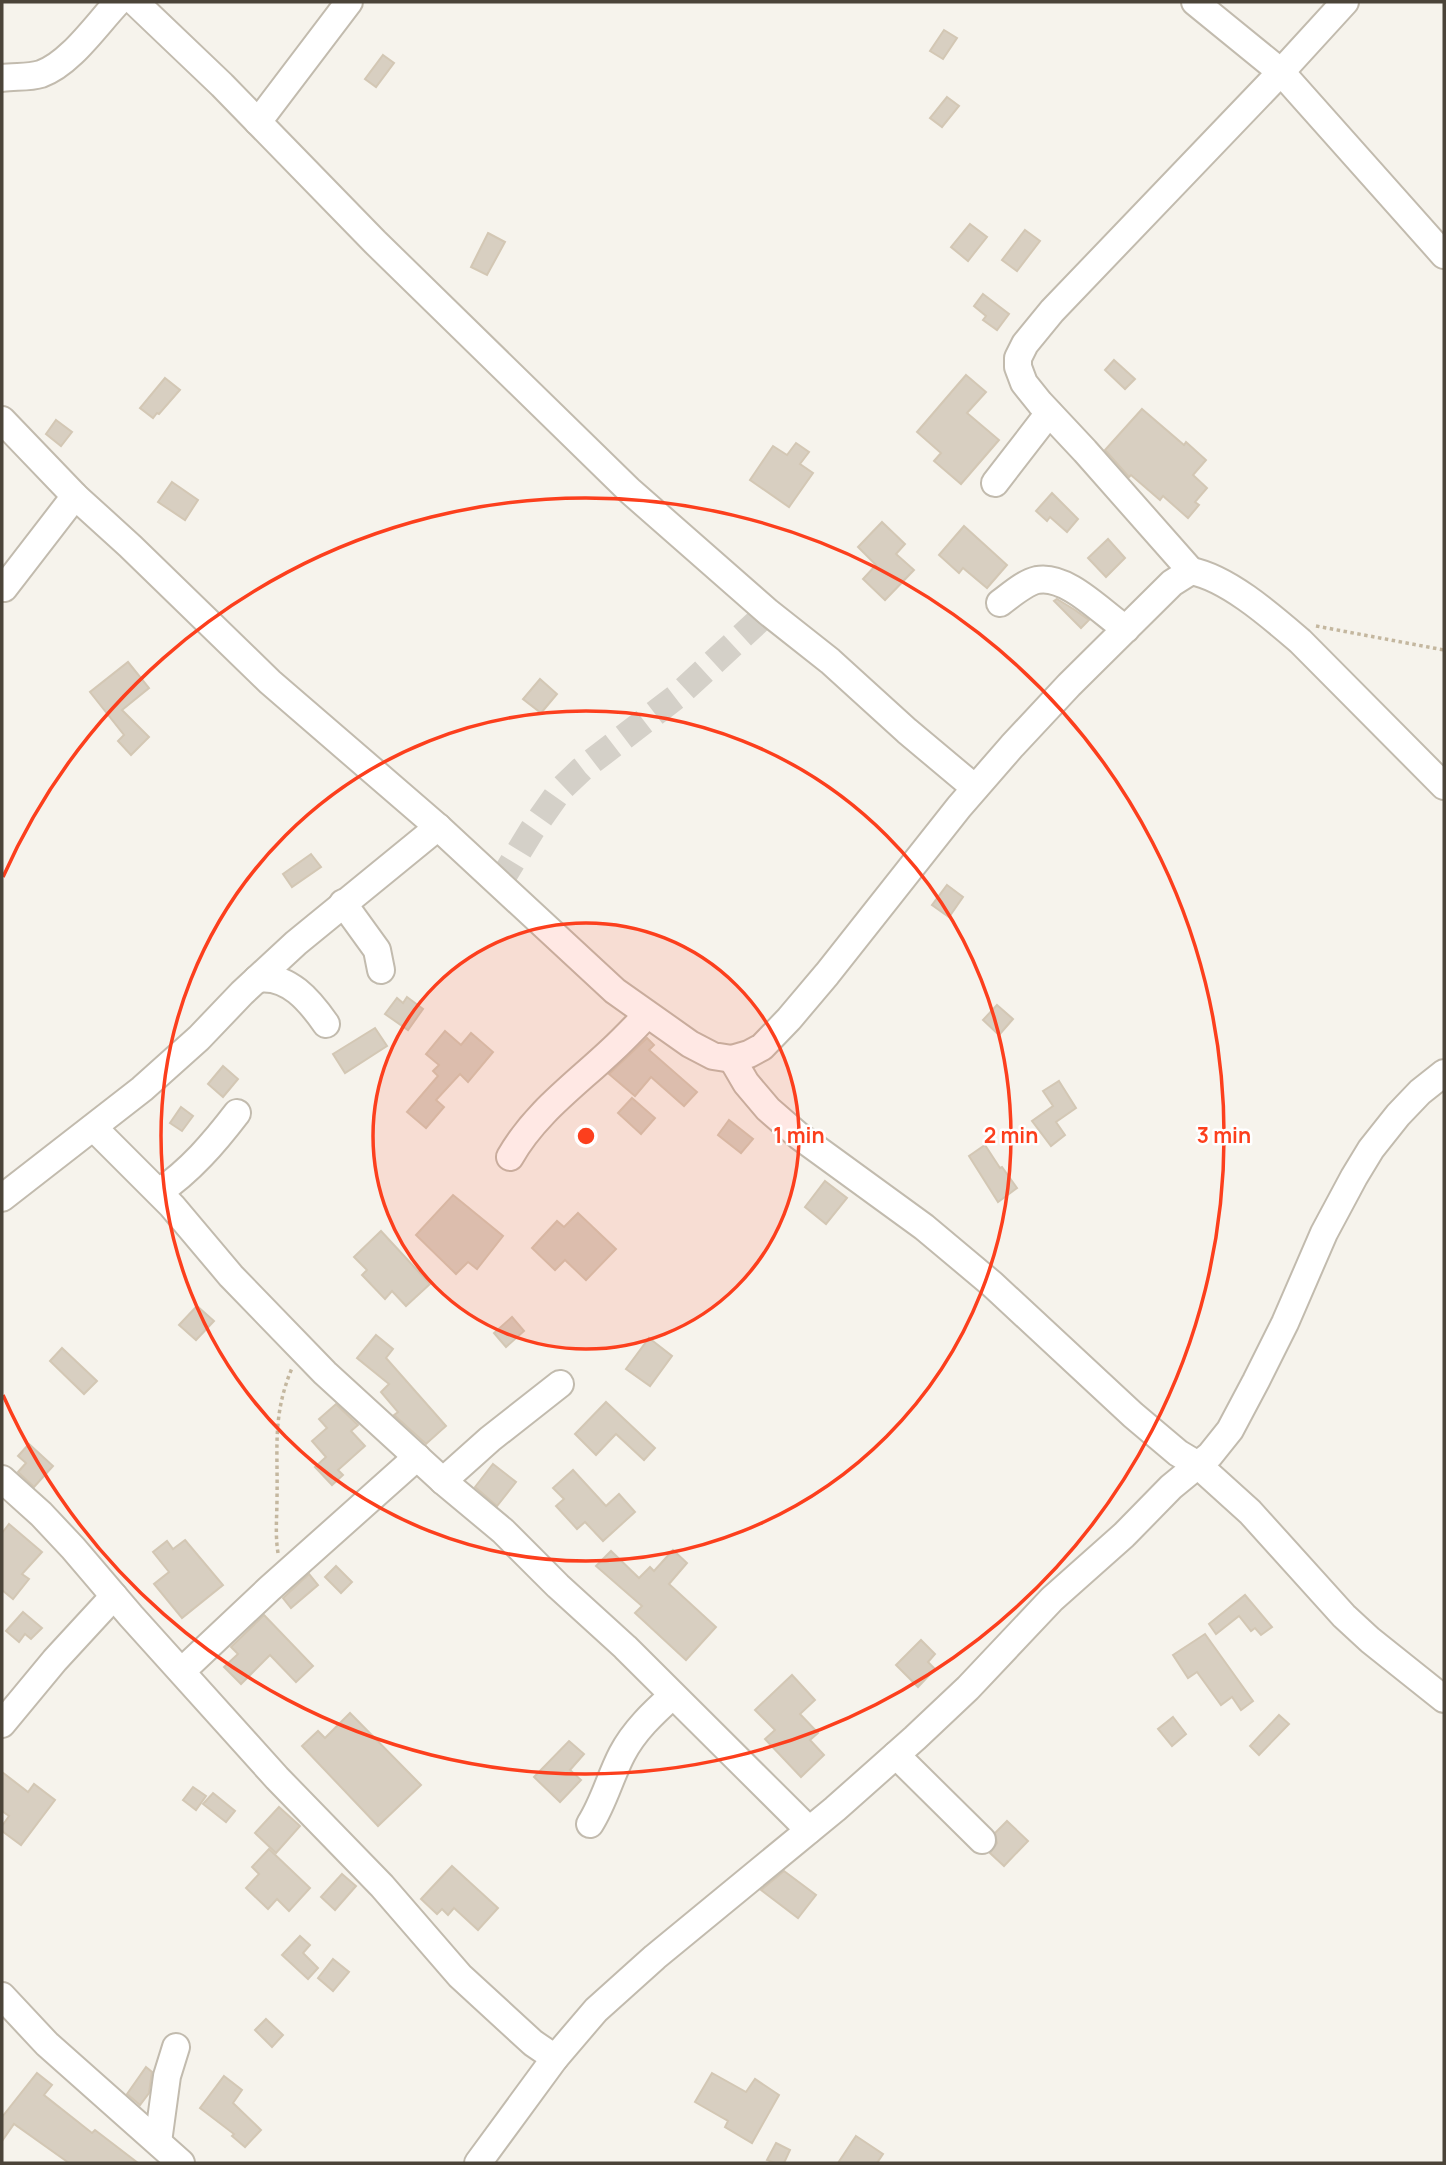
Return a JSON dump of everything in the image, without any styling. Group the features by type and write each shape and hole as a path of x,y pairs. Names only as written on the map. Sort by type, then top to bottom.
{"street":[{"path":"2,78 29,76 50,70 77,47 118,2"},
{"path":"135,2 629,490 768,612 831,661 907,731 975,788"},
{"path":"258,122 349,2"},
{"path":"1195,2 1282,72 1444,255"},
{"path":"1345,2 1282,72 1052,311 1025,344 1018,358 1018,367 1024,383 1049,413 1191,571 1202,573 1248,599 1290,632 1444,786"},
{"path":"995,483 1049,413"},
{"path":"2,421 75,496 270,682 438,827 615,991 647,1015 713,1056 732,1059 762,1047 789,1019 975,788 1061,693 1172,583 1191,571"},
{"path":"4,588 75,496"},
{"path":"999,603 1038,580 1052,580 1072,588 1126,629"},
{"path":"2,1198 142,1089 199,1038 257,979 343,903 438,827"},
{"path":"343,903 377,950 381,970"},
{"path":"257,979 264,978 290,985 310,1003 326,1024"},
{"path":"510,1157 520,1138 537,1118 647,1015"},
{"path":"732,1059 746,1083 768,1109 799,1136 924,1227 1055,1340 1133,1415 1178,1453 1198,1465 1270,1532 1344,1616 1370,1640 1444,1699"},
{"path":"478,2163 555,2058 596,2010 896,1755 968,1688 1052,1598 1210,1455 1230,1430 1256,1381 1290,1314 1324,1233 1371,1149 1420,1092 1444,1073"},
{"path":"159,1192 197,1161 237,1114"},
{"path":"94,1128 159,1192 231,1276 302,1349 443,1481 503,1531 625,1647 809,1830"},
{"path":"443,1481 499,1431 559,1384"},
{"path":"182,1671 284,1575 417,1457"},
{"path":"2,1479 41,1514 277,1778 382,1886 460,1976 533,2043 555,2058"},
{"path":"2,1724 48,1667 114,1596"},
{"path":"590,1824 604,1799 622,1754 645,1722 672,1696"},
{"path":"896,1755 982,1840"},
{"path":"2,1996 47,2044 181,2163"},
{"path":"158,2143 167,2076 176,2047"}],"path":[{"path":"1313,626 1444,650"},
{"path":"284,1575 275,1537 278,1502 276,1434 284,1390 302,1349"}],"building":[{"path":"944,30 957,38 943,59 930,51"},
{"path":"383,55 394,63 376,87 365,79"},
{"path":"947,97 959,106 942,127 930,118"},
{"path":"970,224 987,237 968,261 951,247"},
{"path":"1025,230 1040,241 1017,271 1002,260"},
{"path":"488,233 505,242 487,275 471,267"},
{"path":"983,294 1009,314 997,330 983,320 986,316 974,306"},
{"path":"1114,360 1135,379 1125,389 1105,370"},
{"path":"966,375 986,392 967,413 999,440 961,484 934,461 941,453 917,432"},
{"path":"165,378 180,390 153,418 140,408"},
{"path":"1142,409 1206,460 1193,475 1207,488 1195,502 1199,505 1188,518 1163,496 1160,500 1131,475 1129,477 1105,450"},
{"path":"56,420 72,432 61,446 46,434"},
{"path":"796,443 809,452 800,464 813,473 789,507 750,480 773,446 787,455"},
{"path":"172,482 198,500 185,520 158,502"},
{"path":"1052,493 1078,519 1067,532 1050,517 1047,521 1036,511"},
{"path":"882,522 905,544 896,554 914,570 885,600 863,579 876,565 858,547"},
{"path":"964,526 1007,565 987,588 963,568 959,573 939,555"},
{"path":"1108,539 1125,558 1106,577 1088,558"},
{"path":"1057,599 1089,620 1081,628 1054,601"},
{"path":"128,662 149,688 122,710 149,737 131,755 118,741 124,735 90,692"},
{"path":"540,679 557,694 541,713 523,699"},
{"path":"311,854 321,867 292,887 283,874"},
{"path":"947,885 963,897 949,917 932,905"},
{"path":"407,997 423,1009 408,1030 385,1014 397,998 403,1003"},
{"path":"997,1005 1013,1019 999,1035 983,1020"},
{"path":"375,1028 387,1046 345,1073 333,1054"},
{"path":"445,1031 461,1045 471,1033 493,1052 468,1082 460,1074 436,1100 444,1107 426,1128 407,1112 438,1076 433,1071 439,1065 426,1054"},
{"path":"647,1038 654,1045 649,1050 697,1092 684,1106 651,1077 635,1096 609,1074"},
{"path":"223,1066 238,1079 223,1097 208,1084"},
{"path":"1059,1081 1076,1108 1056,1122 1065,1135 1051,1146 1032,1121 1053,1106 1043,1091"},
{"path":"632,1098 655,1118 641,1134 618,1113"},
{"path":"181,1107 193,1116 182,1131 170,1123"},
{"path":"729,1120 753,1139 741,1153 718,1135"},
{"path":"985,1145 1017,1188 998,1202 969,1156"},
{"path":"825,1181 847,1198 826,1224 805,1207"},
{"path":"453,1195 503,1236 477,1269 468,1262 456,1274 416,1235"},
{"path":"578,1213 616,1249 586,1280 565,1260 555,1270 532,1248 557,1221 564,1227"},
{"path":"381,1231 430,1284 406,1306 392,1291 385,1299 362,1275 367,1270 354,1257"},
{"path":"197,1306 214,1321 196,1340 179,1325"},
{"path":"512,1317 524,1331 506,1347 494,1333"},
{"path":"376,1335 393,1349 386,1358 446,1426 426,1444 394,1415 398,1412 381,1392 389,1384 357,1358"},
{"path":"649,1338 672,1356 650,1386 626,1369"},
{"path":"62,1348 97,1381 84,1394 50,1361"},
{"path":"606,1402 655,1448 644,1460 616,1434 596,1455 575,1434"},
{"path":"336,1404 358,1425 351,1431 365,1446 338,1470 343,1475 332,1485 315,1467 326,1457 312,1441 327,1428 319,1419"},
{"path":"29,1444 53,1466 34,1487 18,1472 26,1463 18,1456"},
{"path":"493,1464 516,1482 497,1506 475,1487"},
{"path":"573,1470 606,1506 619,1494 635,1512 603,1541 585,1522 577,1529 556,1506 564,1499 553,1488"},
{"path":"9,1524 42,1552 22,1574 29,1579 13,1599 2,1590 2,1533"},
{"path":"185,1540 223,1585 182,1618 154,1584 169,1572 153,1552 167,1541 173,1549"},
{"path":"673,1550 687,1563 669,1584 716,1627 686,1660 635,1613 642,1606 596,1566 611,1551 639,1578 650,1567 654,1571"},
{"path":"336,1566 352,1582 341,1593 325,1577"},
{"path":"309,1574 318,1585 291,1608 283,1598"},
{"path":"1245,1595 1272,1627 1261,1635 1255,1628 1251,1631 1239,1616 1216,1634 1209,1624"},
{"path":"23,1612 42,1628 31,1639 25,1634 19,1642 6,1631"},
{"path":"264,1615 313,1666 296,1682 270,1655 241,1684 224,1667 238,1654 231,1647"},
{"path":"1205,1634 1253,1701 1241,1710 1232,1697 1221,1705 1197,1672 1188,1678 1173,1655"},
{"path":"921,1640 935,1654 928,1662 935,1669 918,1687 896,1665"},
{"path":"792,1675 815,1700 800,1714 818,1733 810,1740 824,1755 801,1777 765,1739 775,1730 755,1710"},
{"path":"350,1713 421,1785 378,1826 302,1746 318,1731 325,1738"},
{"path":"1279,1715 1289,1724 1259,1755 1250,1746"},
{"path":"1173,1717 1186,1734 1172,1746 1158,1729"},
{"path":"569,1741 584,1754 570,1770 581,1780 560,1802 534,1777"},
{"path":"2,1772 28,1792 34,1784 55,1800 21,1845 2,1831 2,1826 9,1816 2,1811"},
{"path":"193,1787 206,1796 196,1810 183,1800"},
{"path":"213,1793 235,1811 226,1822 203,1804"},
{"path":"279,1807 300,1826 276,1853 255,1833"},
{"path":"1007,1821 1028,1841 1004,1866 990,1853 997,1843 995,1833"},
{"path":"269,1849 310,1888 289,1911 277,1899 268,1909 246,1888 259,1874 252,1867"},
{"path":"452,1866 498,1908 478,1930 454,1908 448,1915 442,1909 437,1914 421,1899"},
{"path":"784,1871 816,1895 798,1918 761,1890"},
{"path":"342,1874 356,1886 335,1910 321,1897"},
{"path":"300,1936 310,1945 303,1953 318,1968 308,1979 282,1955"},
{"path":"333,1959 349,1972 333,1991 318,1978"},
{"path":"266,2019 283,2035 272,2047 255,2030"},
{"path":"146,2067 152,2072 149,2093 140,2105 127,2094"},
{"path":"37,2073 52,2085 44,2095 92,2133 95,2130 138,2163 69,2163 14,2124 2,2141 2,2117"},
{"path":"712,2073 746,2092 755,2079 779,2095 752,2143 725,2127 728,2121 695,2102"},
{"path":"224,2076 242,2090 233,2103 261,2130 245,2147 232,2136 234,2134 200,2108"},
{"path":"856,2136 883,2154 877,2163 838,2163"},
{"path":"776,2143 790,2150 784,2163 767,2160"}],"tunnel":[{"path":"499,884 561,789 582,769 676,697 768,612"}]}
